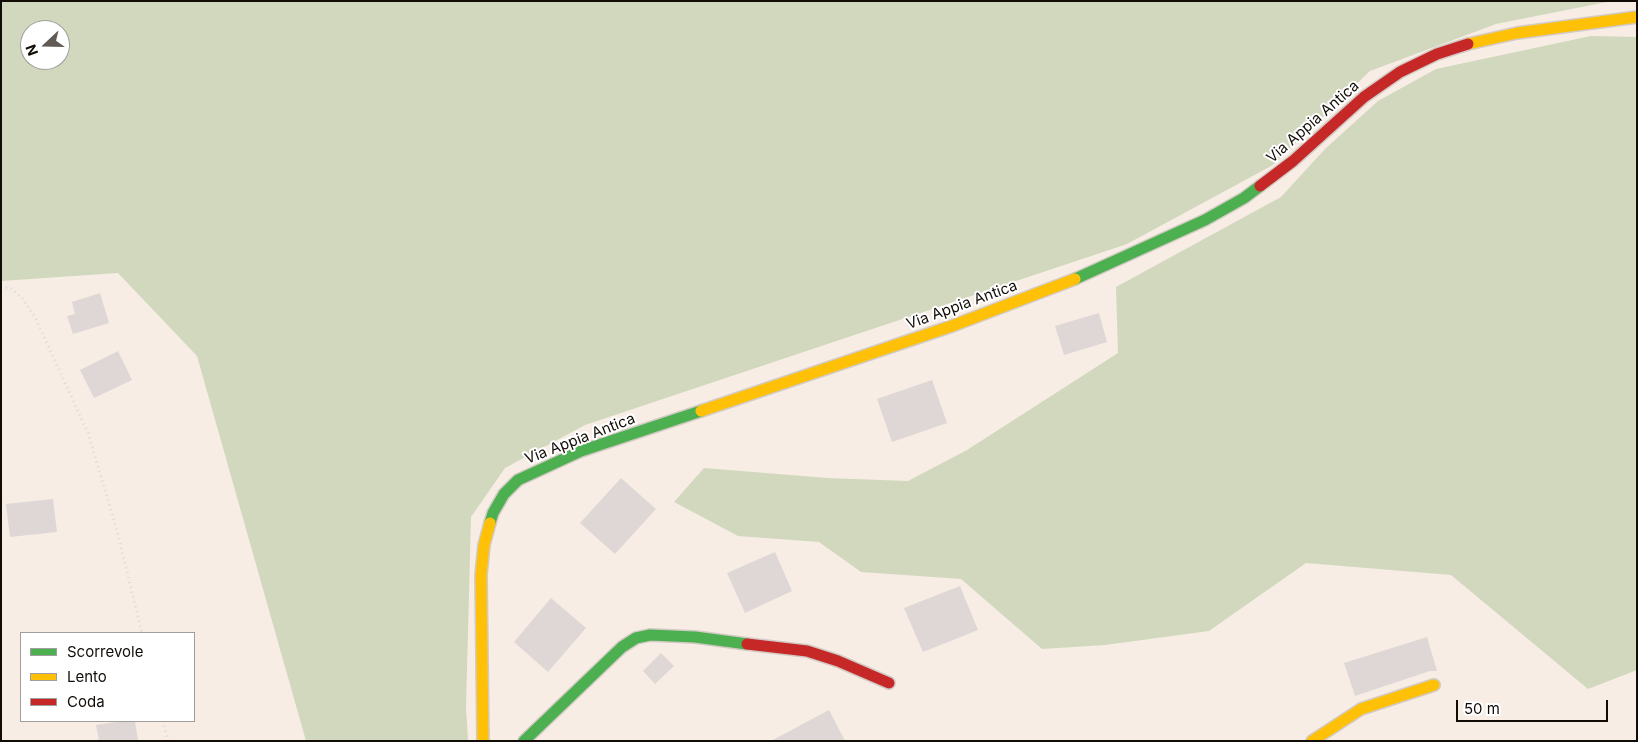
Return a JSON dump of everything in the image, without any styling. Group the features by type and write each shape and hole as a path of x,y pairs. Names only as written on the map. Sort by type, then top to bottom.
{"street":[{"name":"Via Appia Antica","path":"483,741 481,593 484,545 493,513 504,494 518,480 582,451 952,326 1049,290 1132,255 1205,220 1244,198 1293,162 1364,96 1400,72 1437,54 1469,44 1517,33 1637,17"},
{"path":"524,741 622,647 636,638 650,635 695,637 806,651 838,661 889,683"},
{"path":"1312,741 1361,709 1434,685"}],"path":[{"path":"1,286 12,289 31,310 88,433 112,512 142,632"},
{"path":"163,722 168,741"}],"green space":[{"path":"1,1 1612,1 1496,24 1370,71 1273,165 1127,244 585,425 505,468 471,517 466,707 468,741 306,741 197,356 118,273 1,281"},
{"path":"1591,36 1637,37 1637,670 1588,689 1451,575 1306,563 1209,631 1105,645 1042,649 961,579 861,572 819,542 738,536 674,502 704,468 827,478 908,481 967,450 1118,353 1116,287 1281,197 1325,149 1378,101 1436,69"}],"building":[{"path":"100,293 109,323 73,334 67,316 75,314 72,302"},
{"path":"1099,313 1107,342 1064,355 1055,326"},
{"path":"118,351 132,380 94,398 80,370"},
{"path":"932,380 947,423 892,442 877,399"},
{"path":"621,478 656,509 615,554 580,523"},
{"path":"53,499 57,532 10,537 6,504"},
{"path":"775,552 792,591 745,613 727,573"},
{"path":"960,586 978,630 923,652 904,608"},
{"path":"551,598 586,628 548,672 514,642"},
{"path":"1427,637 1437,671 1430,671 1355,696 1344,663"},
{"path":"661,653 674,666 655,684 643,671"},
{"path":"829,710 845,741 771,741"},
{"path":"116,722 135,722 138,741 99,741 96,725"}],"traffic: fast":[{"path":"1075,279 1205,220 1244,198 1260,186"},
{"path":"490,523 493,513 504,494 518,480 581,451 701,411"},
{"path":"524,741 622,647 636,638 650,635 695,637 747,644"}],"traffic: slow":[{"path":"1468,44 1517,33 1637,17"},
{"path":"701,411 952,326 1075,279"},
{"path":"483,741 481,575 484,545 490,523"},
{"path":"1312,741 1361,709 1434,685"}],"traffic: jam":[{"path":"1260,186 1293,161 1364,97 1400,72 1437,54 1468,44"},
{"path":"747,644 807,651 838,661 889,683"}]}
